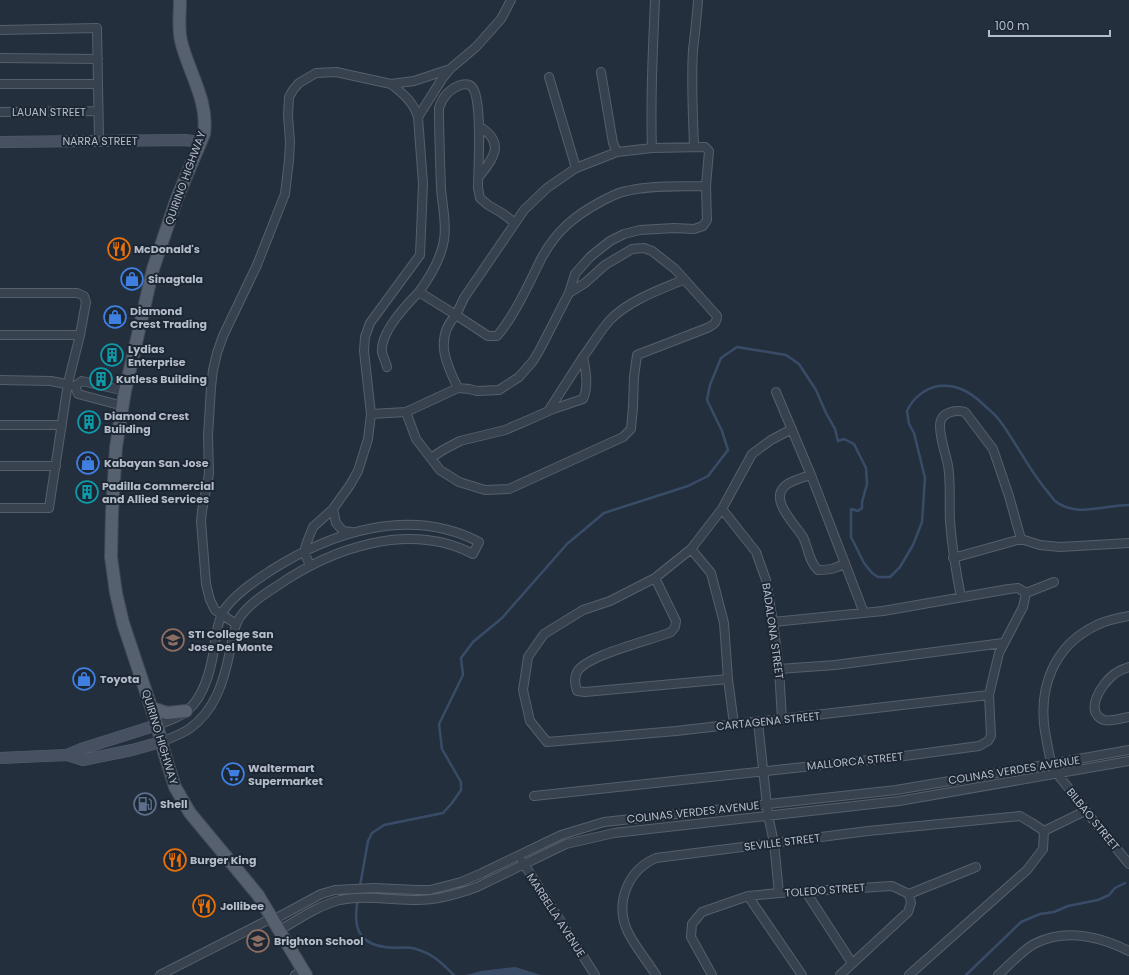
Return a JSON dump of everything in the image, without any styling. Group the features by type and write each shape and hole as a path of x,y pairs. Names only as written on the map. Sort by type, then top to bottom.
{"main road":[{"name":"QUIRINO HIGHWAY","path":"180,0 180,40 198,90 204,128 200,142 177,198 153,269 125,391 116,447 113,480 111,558 116,593 123,623 152,708 175,787 190,813 258,895 275,923 301,974"},
{"path":"152,708 167,713 186,711"}],"street":[{"path":"418,117 434,90 450,69 476,47 486,36 501,19 511,0"},
{"path":"652,148 651,84 656,0"},
{"path":"694,147 692,79 693,49 698,0"},
{"path":"0,30 97,28 98,111 100,140"},
{"path":"0,58 98,59"},
{"path":"236,624 222,613 215,610 210,600 206,584 201,521 209,474 208,436 213,370 217,353 257,265 285,194 290,160 288,115 289,97 299,83 316,73 336,72 391,84 414,81 450,69"},
{"path":"601,72 612,143 617,152"},
{"path":"549,78 576,168"},
{"path":"0,84 98,84"},
{"path":"310,566 304,552 313,527 333,509 350,485 358,471 368,439 371,414 364,351 365,337 370,324 420,255 423,184 418,117 410,100 391,84"},
{"path":"387,367 382,352 384,337 401,313 420,292 430,276 442,249 445,221 441,190 439,108 442,99 450,91 463,84 472,87 474,90 480,127 478,188 480,198 515,223"},
{"name":"LAUAN STREET","path":"0,112 98,111"},
{"path":"478,178 492,161 495,148 489,132 480,127"},
{"name":"NARRA STREET","path":"0,142 185,140 200,142"},
{"path":"371,414 406,412 458,388 477,391 499,390 519,377 539,352 569,293 575,274 590,257 610,241 624,234 640,230 674,228 694,229 702,226 707,220 706,186 708,151 705,147 652,148 617,152 576,168 547,188 524,210 464,298 456,314 449,322 444,347 445,359 458,388"},
{"path":"420,292 488,336 496,336 510,318 554,237 579,214 614,195 625,191 706,186"},
{"path":"406,412 416,439 440,470 459,482 485,490 497,491 509,489 623,437 631,429 634,377 637,355 708,328 717,320 717,316 714,312 683,280 675,269 652,251 644,248 632,249 605,265 585,283 569,293"},
{"path":"548,411 603,328 619,311 656,291 683,280"},
{"path":"0,293 78,294 84,296 86,302 62,424 49,508 0,508"},
{"path":"0,335 80,335"},
{"path":"430,458 460,441 505,430 548,411 583,398 586,386 583,357"},
{"path":"0,380 51,381 71,384 82,381 125,391"},
{"path":"71,384 78,394 123,406"},
{"path":"776,392 811,475 864,613"},
{"path":"961,597 953,558 948,468 940,432 941,420 945,415 952,411 959,410 965,412 993,449 1009,496 1021,539"},
{"path":"0,425 62,424"},
{"path":"728,679 585,692 577,690 574,684 577,672 592,660 616,650 672,632 676,621 655,578 691,549 722,509 752,454 771,440 792,429"},
{"path":"0,466 56,466"},
{"path":"811,475 785,486 780,494 781,505 803,537 814,566 818,570 830,570 845,563"},
{"path":"333,509 338,525 343,531 353,532"},
{"name":"BADALONA STREET","path":"722,509 756,552 766,580 779,669 782,719"},
{"path":"0,758 67,755 83,760 132,750 161,742 188,730 202,718 212,704 224,675 236,624 243,612 292,575 310,566 366,544 389,540 414,539 438,542 460,548 472,554 479,542 450,530 420,525 389,525 353,532 304,552 280,565 241,592 229,603 222,613 208,673 200,694 192,706 175,718 67,755"},
{"path":"953,558 1021,539 1040,545 1060,547 1129,543"},
{"path":"691,549 711,573 724,623 728,679 734,724"},
{"name":"CARTAGENA STREET","path":"655,578 610,601 584,610 544,634 528,657 523,690 530,721 547,742 676,731 989,696"},
{"path":"773,622 884,611 1018,588 1026,593 1054,582"},
{"name":"MALLORCA STREET","path":"534,796 897,757 979,746 988,741 991,736 989,696 999,653 1023,607 1026,593"},
{"name":"BILBAO STREET","path":"1129,616 1107,621 1082,633 1069,644 1053,667 1048,678 1044,694 1043,718 1052,764 1085,811 1129,864"},
{"path":"779,669 835,665 1003,643"},
{"path":"1129,667 1111,676 1102,687 1097,696 1095,709 1099,716 1104,720 1129,717"},
{"path":"758,722 768,815 774,843 779,893"},
{"name":"COLINAS VERDES AVENUE","path":"275,923 321,894 346,889 378,888 430,890 460,882 561,835 604,822 896,790 1129,750"},
{"name":"COLINAS VERDES AVENUE","path":"275,923 326,905 347,900 379,898 417,900 432,899 456,894 477,887 566,844 614,833 899,800 1129,761"},
{"path":"909,975 1027,870 1043,849 1044,832 1085,811"},
{"name":"SEVILLE STREET","path":"656,975 628,931 623,917 623,900 626,888 633,875 648,862 656,858 868,832 1020,816 1032,822 1044,832"},
{"name":"MARBELLA AVENUE","path":"518,856 595,975"},
{"path":"840,975 908,912 911,903 909,894 976,867"},
{"path":"473,877 477,887"},
{"name":"TOLEDO STREET","path":"712,975 691,937 692,924 702,912 748,896 779,893 892,886 909,894"},
{"path":"378,888 379,898"},
{"path":"346,889 347,900"},
{"path":"806,892 852,964"},
{"path":"748,896 802,975"},
{"path":"160,975 275,923"},
{"path":"998,975 1033,945 1059,936 1090,936 1112,943 1129,952"}],"water":[{"path":"515,967 541,975 466,975 481,971"}],"waterway":[{"path":"360,886 368,841 372,833 384,825 443,813 461,790 461,782 442,749 439,724 463,675 461,658 473,642 502,618 567,544 604,513 688,486 708,476 728,450 722,431 707,400 710,385 721,358 737,347 786,355 799,364 816,390 835,429 838,441 844,439 854,444 866,468 867,484 862,502 862,508 858,511 851,509 851,537 864,563 872,573 878,577 890,577 900,567 913,545 922,522 925,478 914,433 909,424 907,411 920,394 934,387 952,386 963,390 973,396 992,412 998,418 1041,483 1055,501 1063,506 1081,510 1129,505"},
{"path":"966,975 1021,922 1040,914 1054,912 1068,906 1098,900 1109,895 1115,888 1125,883"},
{"path":"358,899 356,916 357,924 362,937 375,945 393,948 412,948 423,951 437,959 454,975"}],"place":[{"name":"McDonald's","path":"119,249"},
{"name":"Sinagtala","path":"132,279"},
{"name":"Diamond Crest Trading","path":"115,317"},
{"name":"Lydias Enterprise","path":"112,355"},
{"name":"Kutless Building","path":"101,379"},
{"name":"Diamond Crest Building","path":"89,422"},
{"name":"Kabayan San Jose","path":"88,463"},
{"name":"Padilla Commercial and Allied Services","path":"87,492"},
{"name":"STI College San Jose Del Monte","path":"173,640"},
{"name":"Toyota","path":"84,679"},
{"name":"Waltermart Supermarket","path":"233,774"},
{"name":"Shell","path":"145,804"},
{"name":"Burger King","path":"175,860"},
{"name":"Jollibee","path":"204,906"},
{"name":"Brighton School","path":"258,941"}]}
